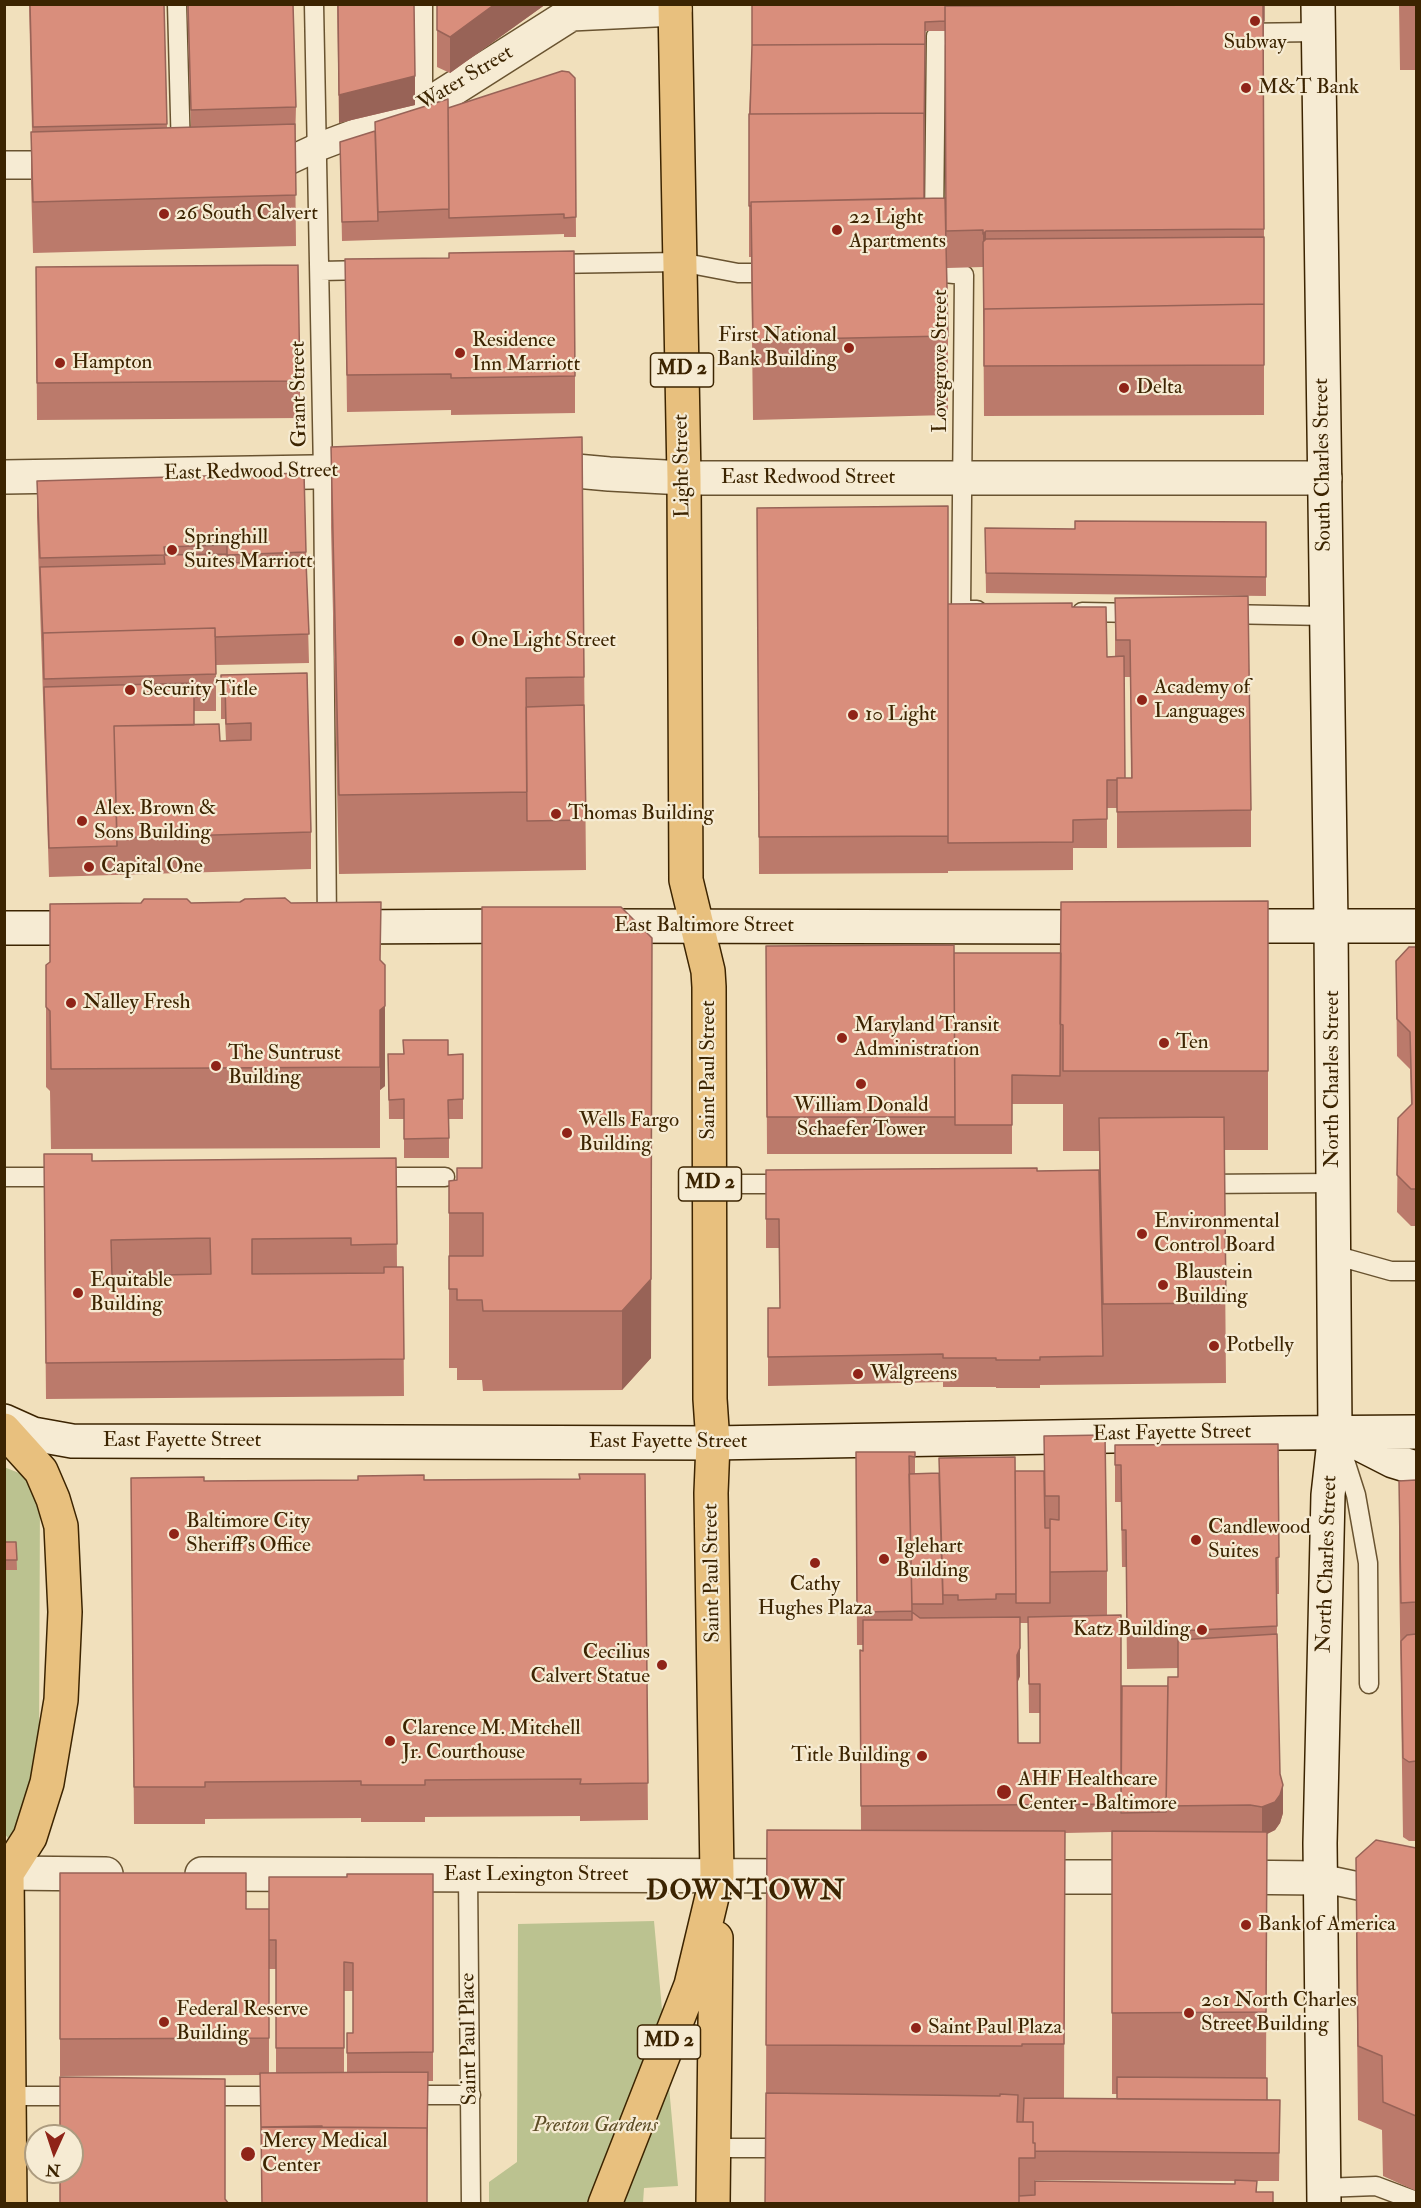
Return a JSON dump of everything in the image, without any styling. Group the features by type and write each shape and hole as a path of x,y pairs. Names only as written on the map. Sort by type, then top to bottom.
{"main road":[{"name":"Water Street","path":"423,108 571,14 675,7"},
{"name":"Light Street","path":"675,7 684,478 686,880 696,926"},
{"name":"South Charles Street","path":"1318,18 1331,925"},
{"name":"East Redwood Street","path":"505,470 565,470 684,478 1325,478"},
{"name":"East Redwood Street","path":"4,477 401,471"},
{"name":"North Charles Street","path":"1323,2196 1320,1878 1328,1495 1335,1432 1331,925"},
{"name":"Saint Paul Street","path":"605,2204 691,1985 717,1876 711,1492 713,1443 710,1399 709,987 708,971 696,926"},
{"path":"1192,926 1416,926"},
{"name":"East Baltimore Street","path":"292,927 1132,927"},
{"path":"4,928 130,928"},
{"name":"East Fayette Street","path":"4,1421 33,1434 72,1441 713,1443 1416,1432"},
{"path":"4,1430 41,1471 53,1499 62,1526 65,1612 61,1700 47,1783 30,1837 5,1872 10,2204"},
{"path":"1335,1432 1393,1461 1416,1468"},
{"path":"5,1872 136,1874"},
{"name":"East Lexington Street","path":"169,1874 835,1876"},
{"path":"712,2204 717,1876"},
{"path":"988,1877 1320,1878"}],"street":[{"name":"Water Street","path":"239,166 286,162 318,147 423,108"},
{"path":"4,165 92,165"},
{"path":"1320,1878 1416,1899"}],"lane":[{"path":"177,4 182,166"},
{"name":"Grant Street","path":"314,4 323,472 327,927"},
{"path":"423,4 423,108"},
{"path":"1222,33 1318,18"},
{"path":"934,235 936,36 984,35"},
{"path":"528,265 680,262 738,273 796,272"},
{"name":"Lovegrove Street","path":"910,271 934,265 964,274 963,478"},
{"path":"320,271 389,269"},
{"path":"963,478 960,610 996,611"},
{"path":"1066,612 1159,613"},
{"path":"1206,614 1326,616"},
{"path":"4,1177 82,1177"},
{"path":"351,1177 445,1177"},
{"path":"1183,1184 1333,1183"},
{"path":"710,1184 802,1184"},
{"path":"1334,1255 1391,1271 1416,1271"},
{"path":"1335,1432 1356,1495 1368,1563 1369,1684"},
{"name":"Saint Paul Place","path":"468,1875 471,2204"},
{"path":"390,2095 471,2095"},
{"path":"10,2096 109,2096"},
{"path":"180,2096 297,2096"},
{"path":"713,2148 807,2148"},
{"path":"1323,2196 1376,2186 1416,2201"}],"green space":[{"path":"4,1467 24,1475 40,1494 39,1746 26,1814 8,1838 4,1833"},
{"name":"Preston Gardens","path":"654,1921 678,2186 644,2188 643,2203 489,2204 489,2182 517,2162 518,1924"}],"building":[{"path":"30,4 164,4 167,124 33,127"},
{"name":"26 South Calvert","path":"188,4 293,4 296,107 191,110"},
{"path":"338,4 414,4 415,76 339,95"},
{"path":"437,4 495,4 450,37 437,30"},
{"path":"752,4 1264,4 1264,21 1263,5 945,6 945,21 925,22 925,44 752,45"},
{"path":"1263,5 1264,229 986,231 983,234 983,230 946,231 945,6"},
{"path":"925,44 924,135 924,113 750,114 752,45"},
{"path":"562,71 569,72 575,78 576,217 564,218 564,214 449,218 448,108"},
{"path":"448,99 449,209 378,212 375,122"},
{"path":"924,113 924,198 751,202 749,206 749,114"},
{"path":"295,124 296,195 33,202 31,132"},
{"path":"375,131 378,221 342,222 340,142"},
{"path":"945,198 948,336 753,340 751,202"},
{"path":"1264,237 1264,304 984,309 984,331 983,242 986,239"},
{"name":"Residence Inn Marriott","path":"574,251 575,376 451,378 451,374 347,375 345,259 449,258 449,253"},
{"path":"298,265 300,381 37,383 36,267"},
{"path":"1264,304 1264,365 984,366 984,309"},
{"name":"One Light Street","path":"582,437 584,677 526,678 527,792 339,795 331,447"},
{"path":"304,473 306,552 227,555 227,545 164,547 165,555 40,558 37,481"},
{"name":"10 Light","path":"948,506 948,836 759,837 757,508"},
{"path":"1075,521 1266,522 1266,577 986,573 985,528 1075,529"},
{"path":"227,554 227,563 306,561 309,634 215,637 215,628 43,633 43,641 40,567 165,564 164,555"},
{"path":"1248,596 1251,810 1117,812 1117,778 1132,778 1130,640 1116,640 1115,598"},
{"path":"1072,603 1072,607 1106,607 1107,657 1124,656 1125,778 1107,780 1107,819 1073,820 1073,842 948,843 948,604"},
{"path":"215,628 216,674 44,679 43,633"},
{"path":"307,673 311,832 117,838 114,726 219,724 220,741 251,740 251,723 226,724 225,682 221,682 221,675"},
{"name":"Alex. Brown & Sons Building","path":"194,683 194,725 114,726 117,846 49,848 44,687"},
{"path":"584,705 586,820 527,821 526,707"},
{"path":"285,898 291,903 381,902 380,960 385,965 385,1006 380,1010 380,1067 51,1069 50,1011 46,1007 46,965 50,962 50,904 141,903 144,899 187,899 191,903 240,902 245,899"},
{"path":"1268,901 1268,1071 1063,1071 1063,1025 1060,1024 1061,902"},
{"name":"Wells Fargo Building","path":"482,907 621,907 652,938 651,1279 622,1311 483,1311 482,1300 457,1300 457,1289 449,1289 449,1256 483,1256 483,1213 449,1213 449,1181 457,1180 457,1168 482,1168"},
{"name":"William Donald Schaefer Tower","path":"954,945 955,1117 767,1117 766,946"},
{"path":"1409,947 1416,947 1416,1189 1411,1189 1397,1175 1398,1118 1412,1104 1410,1032 1397,1019 1396,961"},
{"path":"954,953 1061,953 1060,1076 1012,1075 1012,1125 955,1125"},
{"path":"403,1040 448,1040 448,1055 463,1054 463,1099 448,1100 449,1138 404,1139 404,1099 389,1100 388,1054 404,1054"},
{"path":"1224,1117 1226,1303 1103,1304 1099,1118"},
{"name":"Equitable Building","path":"44,1154 92,1154 92,1161 396,1158 397,1244 351,1245 351,1238 252,1239 252,1274 384,1273 384,1267 403,1267 404,1359 46,1363","holes":["210,1238 211,1274 112,1276 111,1240"]},
{"path":"1037,1168 1037,1171 1099,1170 1103,1356 1040,1357 1040,1360 943,1358 943,1354 768,1357 768,1308 780,1308 779,1219 766,1219 766,1170"},
{"path":"1105,1435 1107,1571 1050,1572 1050,1519 1059,1520 1059,1496 1045,1496 1044,1436"},
{"path":"1278,1444 1277,1626 1127,1632 1126,1530 1122,1530 1121,1465 1115,1465 1115,1445"},
{"name":"Iglehart Building","path":"856,1452 915,1452 915,1457 909,1456 912,1611 863,1612 863,1608 857,1608"},
{"path":"1015,1457 1016,1594 996,1594 996,1599 958,1600 958,1595 943,1595 939,1458"},
{"path":"1015,1471 1044,1471 1045,1528 1050,1528 1050,1603 1016,1603"},
{"path":"939,1473 943,1604 912,1604 909,1474"},
{"name":"Clarence M. Mitchell Jr. Courthouse","path":"579,1474 645,1474 648,1783 580,1784 581,1779 425,1780 425,1785 361,1785 361,1781 205,1782 205,1787 134,1787 131,1478 204,1477 204,1481 358,1480 358,1476 424,1475 424,1480 580,1479"},
{"path":"1416,1480 1416,1602 1401,1603 1399,1481"},
{"path":"4,1542 16,1542 17,1560 4,1560"},
{"path":"912,1612 920,1618 1020,1617 1020,1648 1017,1655 1018,1743 1040,1743 1040,1684 1029,1684 1028,1617 1121,1615 1121,1804 861,1806 860,1650 863,1651 863,1620 912,1620"},
{"path":"1277,1634 1280,1774 1283,1785 1280,1795 1275,1802 1262,1807 1250,1805 1166,1806 1168,1677 1178,1677 1178,1640"},
{"path":"1416,1634 1416,1761 1409,1762 1403,1758 1401,1641 1407,1635"},
{"path":"1122,1686 1168,1686 1166,1812 1121,1813"},
{"name":"Saint Paul Plaza","path":"767,1830 1065,1831 1064,2044 1022,2044 1022,2046 766,2045"},
{"path":"1112,1831 1267,1832 1266,2012 1112,2013"},
{"path":"1376,1840 1416,1848 1416,2116 1383,2102 1382,2056 1358,2046 1356,1858"},
{"name":"Federal Reserve Building","path":"60,1873 246,1873 246,1909 269,1909 269,2038 60,2039"},
{"path":"347,1874 433,1874 433,2052 347,2053 347,2033 353,2033 353,1963 344,1962 344,2048 276,2048 276,1940 269,1940 269,1877 347,1877"},
{"path":"428,2072 427,2141 427,2128 261,2127 260,2073"},
{"path":"60,2077 225,2079 225,2199 229,2204 60,2204 60,2184 84,2184 84,2124 60,2124"},
{"path":"1117,2077 1267,2078 1267,2100 1117,2099"},
{"path":"766,2093 1018,2095 1017,2122 1033,2122 1035,2158 1019,2158 1019,2204 765,2204"},
{"path":"1024,2098 1280,2100 1279,2153 1035,2151 1033,2122 1023,2122"},
{"path":"261,2127 427,2128 427,2204 262,2204"},
{"path":"1235,2180 1257,2181 1256,2192 1273,2192 1273,2204 1019,2204 1019,2196 1035,2195 1035,2181 1235,2184"}],"place":[{"name":"Subway","path":"1255,21"},
{"name":"M&T Bank","path":"1246,88"},
{"name":"26 South Calvert","path":"164,214"},
{"name":"22 Light Apartments","path":"837,230"},
{"name":"First National Bank Building","path":"849,348"},
{"name":"Residence Inn Marriott","path":"460,353"},
{"name":"Hampton","path":"60,363"},
{"name":"Delta","path":"1124,388"},
{"name":"Springhill Suites Marriott","path":"172,550"},
{"name":"One Light Street","path":"459,641"},
{"name":"Security Title","path":"130,690"},
{"name":"Academy of Languages","path":"1142,700"},
{"name":"10 Light","path":"853,715"},
{"name":"Thomas Building","path":"556,814"},
{"name":"Alex. Brown & Sons Building","path":"82,821"},
{"name":"Capital One","path":"89,867"},
{"name":"Nalley Fresh","path":"71,1003"},
{"name":"Maryland Transit Administration","path":"842,1038"},
{"name":"Ten","path":"1164,1043"},
{"name":"The Suntrust Building","path":"216,1066"},
{"name":"William Donald Schaefer Tower","path":"861,1084"},
{"name":"Wells Fargo Building","path":"567,1133"},
{"name":"Environmental Control Board","path":"1142,1234"},
{"name":"Blaustein Building","path":"1163,1285"},
{"name":"Equitable Building","path":"78,1293"},
{"name":"Potbelly","path":"1214,1346"},
{"name":"Walgreens","path":"858,1374"},
{"name":"Baltimore City Sheriff's Office","path":"174,1534"},
{"name":"Candlewood Suites","path":"1196,1540"},
{"name":"Iglehart Building","path":"884,1559"},
{"name":"Cathy Hughes Plaza","path":"815,1563"},
{"name":"Katz Building","path":"1202,1630"},
{"name":"Cecilius Calvert Statue","path":"662,1665"},
{"name":"Clarence M. Mitchell Jr. Courthouse","path":"390,1741"},
{"name":"Title Building","path":"922,1756"},
{"name":"AHF Healthcare Center - Baltimore","path":"1004,1792"},
{"name":"Bank of America","path":"1246,1925"},
{"name":"201 North Charles Street Building","path":"1189,2013"},
{"name":"Federal Reserve Building","path":"164,2022"},
{"name":"Saint Paul Plaza","path":"916,2028"},
{"name":"Mercy Medical Center","path":"248,2154"}],"district":[{"name":"DOWNTOWN","path":"746,1893"}]}
